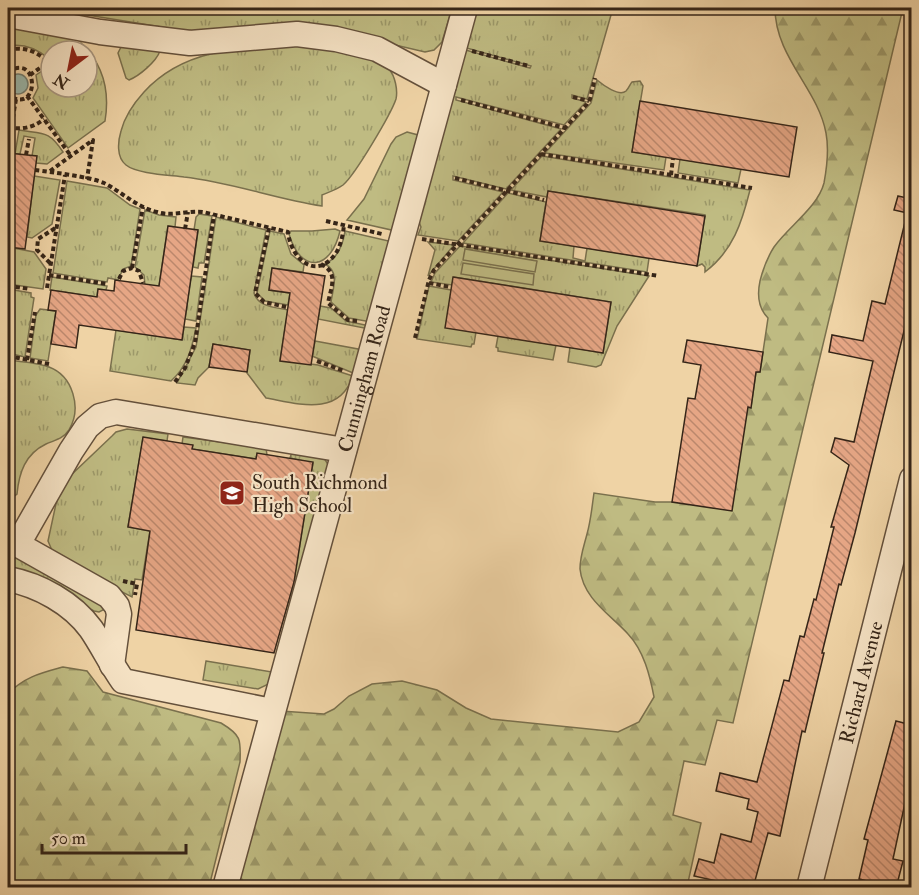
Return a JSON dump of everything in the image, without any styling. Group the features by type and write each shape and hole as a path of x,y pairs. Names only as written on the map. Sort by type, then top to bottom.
{"street":[{"name":"Cunningham Road","path":"225,888 344,450 451,92 465,8"},
{"path":"8,15 100,32 190,43 297,34 336,39 377,49 451,92"},
{"path":"112,665 119,614 117,606 109,596 13,542 87,427 100,416 116,412 344,450"},
{"name":"Richard Avenue","path":"809,888 912,479"},
{"path":"8,579 24,582 50,594 74,611 90,628 123,681 272,711"}],"path":[{"path":"8,50 22,48 39,55"},
{"path":"465,49 530,66"},
{"path":"8,71 21,68 30,75 33,88 27,96 16,99 8,95"},
{"path":"30,75 39,68"},
{"path":"415,338 434,270 589,101 595,78"},
{"path":"451,92 565,128"},
{"path":"27,96 71,156"},
{"path":"573,97 589,101"},
{"path":"8,148 9,128 16,99"},
{"path":"9,128 24,129 44,119"},
{"path":"26,155 29,139"},
{"path":"49,172 93,140 87,179"},
{"path":"541,154 752,188"},
{"path":"671,175 673,158"},
{"path":"35,170 102,182 143,207 157,212 214,215 288,232 292,251 304,263 314,265 321,264 335,253 344,225"},
{"path":"47,288 65,175"},
{"path":"454,178 544,200"},
{"path":"132,268 143,207"},
{"path":"185,229 188,212"},
{"path":"175,382 185,368 195,343 214,215"},
{"path":"326,221 392,236"},
{"path":"51,263 37,250 38,239 57,227"},
{"path":"269,228 255,293 264,302 286,307"},
{"path":"414,238 658,276"},
{"path":"321,264 329,268 333,274 328,303 348,320 359,322"},
{"path":"119,279 126,270 132,268 139,271 143,282"},
{"path":"49,274 107,284"},
{"path":"429,283 450,287"},
{"path":"8,286 30,290"},
{"path":"27,360 35,312"},
{"path":"8,356 49,364"},
{"path":"317,361 352,374"},
{"path":"137,589 143,590"}],"green space":[{"path":"44,8 452,8 442,42 434,50 425,52 391,44 180,30"},
{"path":"474,8 613,8 587,99 572,95 572,98 586,102 564,125 456,97 456,100 561,129 506,189 453,176 453,180 503,192 458,241 418,235 421,227 419,222 462,49 530,68 531,66 463,47"},
{"path":"775,8 903,8 733,723 717,720 705,765 684,761 673,815 701,823 687,887 233,888 281,711 324,714 349,696 372,684 402,681 437,690 466,708 491,719 618,732 639,722 654,697 646,664 634,641 599,606 586,589 580,569 581,555 590,524 594,493 655,502 672,502 748,407 751,407 756,372 760,372 768,318 759,301 762,272 774,247 809,209 821,192 827,158 827,139 822,117 782,42"},
{"path":"8,26 75,39 39,39 39,51 19,45 8,46"},
{"path":"122,45 160,51 147,68 129,80 126,78 118,53"},
{"path":"310,45 352,52 382,63 393,75 397,92 393,107 364,157 343,185 322,195 322,206 201,179 145,172 131,168 123,162 119,153 119,144 125,120 140,96 161,76 200,57 221,52"},
{"path":"99,67 106,89 105,121 68,148 33,98 38,88 36,75 39,73 39,99 99,99"},
{"path":"597,80 619,93 626,91 632,82 640,81 643,86 632,152 666,157 664,170 545,153 591,103"},
{"path":"19,130 49,136 63,152 47,164 36,163 32,156 35,138 24,136 20,154 15,154"},
{"path":"407,132 418,135 420,139 396,231 347,220 364,199 391,144 396,137"},
{"path":"542,156 750,190 735,235 723,255 705,272 702,264 697,266 705,215 548,191 547,197 511,190"},
{"path":"680,159 741,169 738,183 678,173"},
{"path":"34,176 60,180 52,224 32,238 27,237"},
{"path":"67,181 107,188 130,205 140,209 131,266 123,269 118,280 108,278 107,282 53,273"},
{"path":"508,193 546,202 540,241 574,246 573,258 585,261 587,248 649,258 647,272 463,243"},
{"path":"145,210 176,217 175,227 168,226 157,299 145,285 144,275 135,267"},
{"path":"199,214 212,216 204,263 199,263 198,268 193,267 198,231 194,230 196,217"},
{"path":"216,217 266,230 254,293 263,304 288,310 280,360 318,365 353,376 347,389 338,398 317,405 266,398 247,373 250,350 213,344 209,367 198,378 195,385 177,383 196,347"},
{"path":"335,229 340,231 336,244 330,254 316,262 308,261 301,256 294,247 289,234 291,231"},
{"path":"270,231 284,234 291,254 304,265 303,272 272,268 269,290 290,293 288,305 265,301 257,293"},
{"path":"345,231 393,242 371,322 349,318 331,302 334,276 330,267 325,264 339,250"},
{"path":"428,242 454,245 428,276 435,250"},
{"path":"460,246 649,276 617,326 601,365 596,367 568,362 570,347 603,353 611,302 454,277 452,285 431,282 435,273","holes":["465,249 536,261 464,260"]},
{"path":"8,247 34,252 46,269 43,289 8,284"},
{"path":"465,249 537,261 535,272 463,260"},
{"path":"463,263 534,274 533,285 461,274"},
{"path":"191,276 202,277 196,321 185,319"},
{"path":"52,277 107,286 106,290 98,289 97,297 50,290"},
{"path":"429,286 451,290 476,332 474,344 471,347 417,339"},
{"path":"8,289 31,293 31,297 34,298 25,357 8,353"},
{"path":"320,306 331,308 346,321 370,326 369,329 318,319"},
{"path":"40,309 56,311 48,361 30,358 36,315"},
{"path":"184,327 196,328 191,350 177,376 171,381 110,371 116,330 182,340"},
{"path":"498,336 556,345 553,360 498,351 496,347"},
{"path":"315,341 358,349 353,373 312,356"},
{"path":"8,360 39,364 57,371 69,385 73,394 75,412 67,433 39,448 28,459 19,479 17,494 8,501"},
{"path":"127,429 168,434 167,441 143,438 128,527 150,531 142,580 135,579 132,597 78,570 54,555 48,541 57,499 69,477 116,432"},
{"path":"183,437 266,448 267,455 256,459 192,449 192,445 182,444"},
{"path":"292,452 324,458 329,466 290,604 313,463 290,458"},
{"path":"8,556 29,561 99,598 105,609 99,612 94,611 8,568"},
{"path":"206,661 278,673 273,682 258,689 203,680"},
{"path":"63,667 87,671 103,692 221,723 233,731 238,738 240,762 209,887 8,887 8,694 27,680"}],"shaded area":[{"path":"18,74 25,77 28,84 25,91 18,94 11,91 8,84 11,77"}],"building":[{"path":"640,101 797,127 789,177 632,152"},
{"path":"8,153 37,156 25,249 8,247"},
{"path":"548,191 705,216 697,266 540,241"},
{"path":"898,196 912,199 912,214 894,210"},
{"path":"906,218 912,218 912,298 855,533 841,585 839,584 805,732 802,731 780,836 768,833 753,888 725,888 726,883 694,876 699,859 714,863 721,834 751,842 758,812 747,809 749,799 716,791 720,773 757,782 784,680 789,681 800,636 804,637 814,599 816,600 834,527 831,527 849,465 831,452 835,438 854,442 873,361 829,352 832,335 863,341 872,301 885,304"},
{"path":"168,226 198,230 182,340 79,325 76,348 51,344 56,311 48,310 51,290 97,297 98,289 114,291 115,280 159,286"},
{"path":"272,268 325,276 311,365 280,361 290,293 269,290"},
{"path":"453,277 611,302 603,353 445,328"},
{"path":"687,340 763,352 760,372 756,372 751,408 748,407 732,511 672,502 688,398 695,399 701,365 683,362"},
{"path":"213,344 250,350 247,372 209,367"},
{"path":"143,437 193,445 192,449 256,459 257,453 313,462 294,582 274,653 136,630 150,531 128,527"},
{"path":"896,721 912,725 912,746 905,772 911,775 893,859 903,861 896,888 859,879 868,840 864,839"}],"place":[{"name":"South Richmond High School","path":"232,493"}]}
